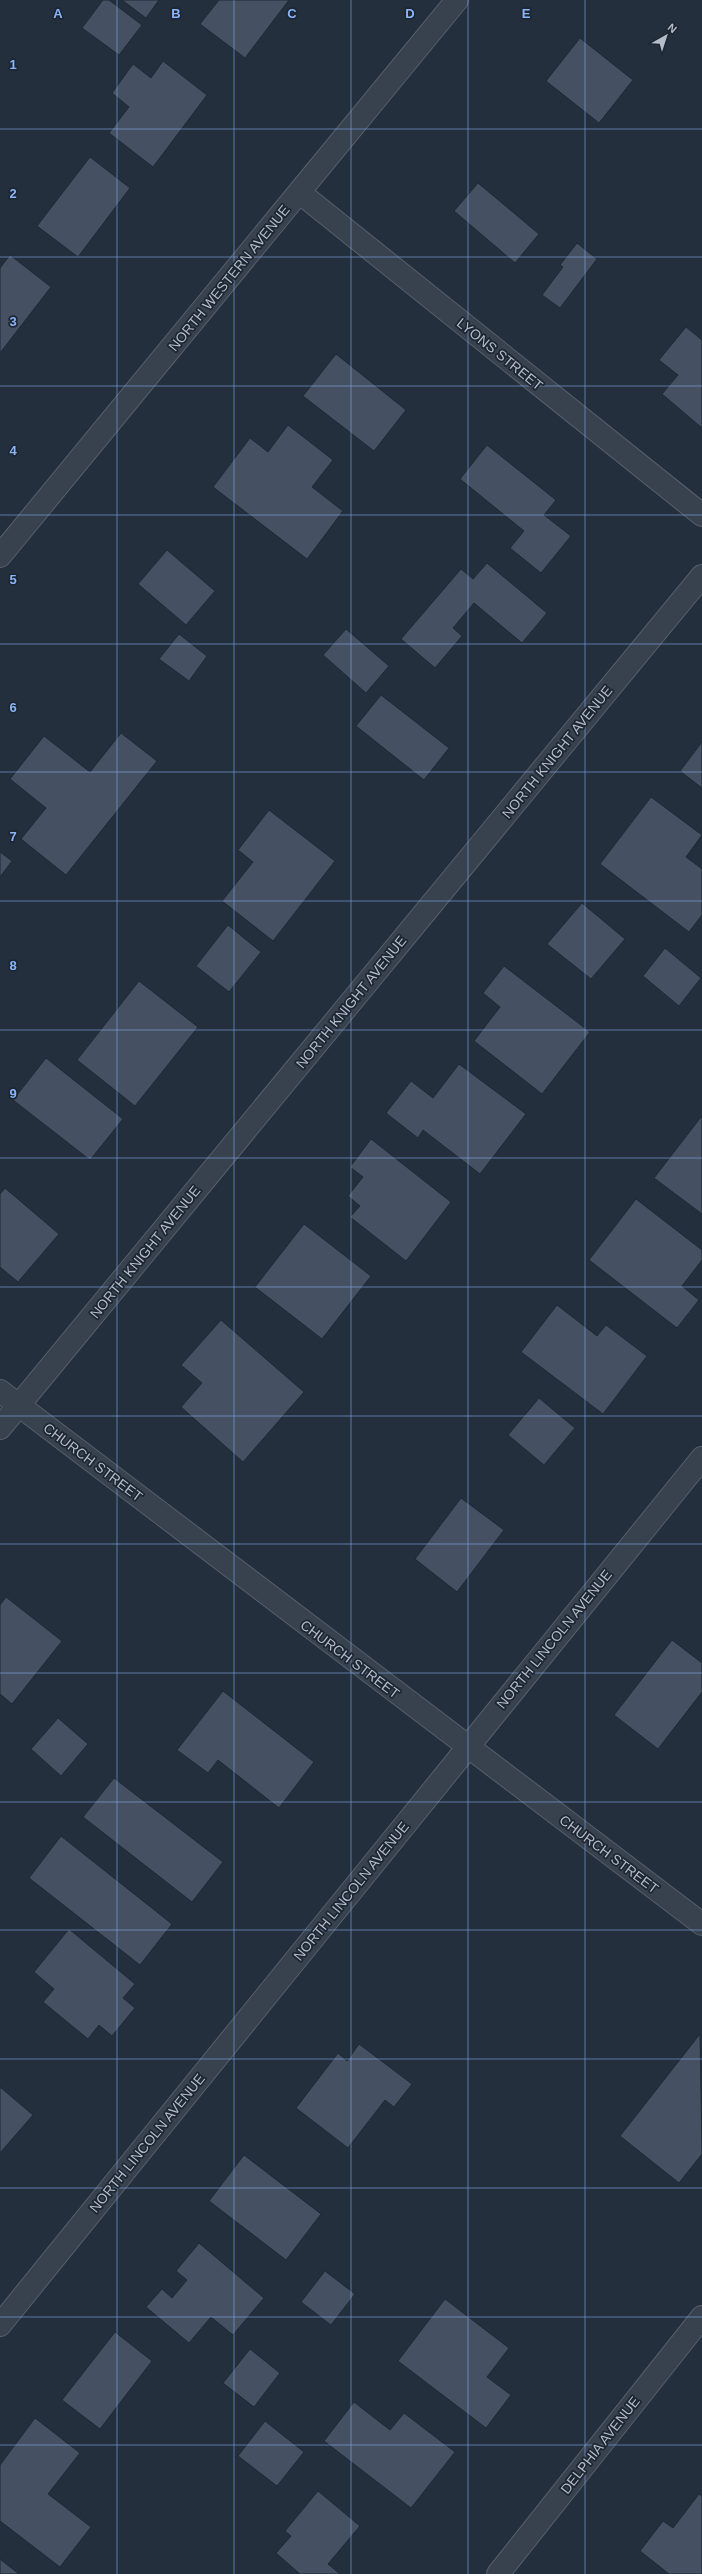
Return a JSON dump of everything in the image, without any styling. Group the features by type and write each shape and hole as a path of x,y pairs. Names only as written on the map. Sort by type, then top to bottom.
{"street":[{"name":"NORTH WESTERN AVENUE","path":"0,556 457,0"},
{"name":"LYONS STREET","path":"299,192 702,515"},
{"name":"NORTH KNIGHT AVENUE","path":"0,1428 702,576"},
{"name":"CHURCH STREET","path":"0,1392 702,1924"},
{"name":"NORTH LINCOLN AVENUE","path":"0,2325 702,1458"},
{"name":"DELPHIA AVENUE","path":"498,2574 702,2317"}],"building":[{"path":"103,0 109,0 142,25 119,55 82,28"},
{"path":"122,0 159,0 146,18"},
{"path":"219,0 289,0 245,58 200,24"},
{"path":"580,38 633,80 599,123 546,81"},
{"path":"163,61 207,95 153,167 109,133 129,107 112,93 133,64 151,78"},
{"path":"90,157 130,188 78,257 37,226"},
{"path":"478,183 539,234 515,263 454,211"},
{"path":"577,243 597,259 560,308 542,295 563,267 560,265"},
{"path":"10,255 51,287 0,353 0,268"},
{"path":"686,327 702,340 702,428 662,394 678,375 659,360"},
{"path":"336,354 406,410 374,451 303,396"},
{"path":"288,425 333,460 312,487 343,511 307,559 213,487 250,438 268,452"},
{"path":"487,445 556,500 544,515 571,536 541,573 510,548 524,531 460,479"},
{"path":"167,550 215,591 186,625 138,584"},
{"path":"487,563 547,613 522,643 474,603 453,628 462,636 435,668 401,639 461,569 473,579"},
{"path":"346,629 389,666 366,693 323,655"},
{"path":"179,634 207,656 189,681 159,659"},
{"path":"381,695 449,748 424,780 356,726"},
{"path":"121,733 157,761 66,875 21,839 46,808 10,779 44,736 90,772"},
{"path":"702,742 702,788 680,771"},
{"path":"651,797 702,835 686,857 702,869 702,915 689,932 600,864"},
{"path":"269,810 335,861 273,941 222,901 253,862 238,850"},
{"path":"0,852 12,861 0,877"},
{"path":"582,903 625,939 591,979 547,944"},
{"path":"228,925 261,952 229,992 196,966"},
{"path":"665,948 701,978 679,1006 643,976"},
{"path":"504,966 590,1032 542,1094 474,1041 500,1007 483,993"},
{"path":"139,981 198,1027 135,1106 77,1060"},
{"path":"46,1058 123,1119 90,1160 13,1100"},
{"path":"459,1064 526,1114 480,1174 423,1130 418,1138 386,1113 411,1081 433,1098"},
{"path":"701,1117 702,1118 702,1214 654,1178"},
{"path":"371,1139 451,1202 406,1261 350,1217 360,1206 348,1196 363,1177 350,1167"},
{"path":"5,1188 59,1234 18,1282 0,1267 0,1194"},
{"path":"636,1199 702,1250 702,1260 682,1286 699,1300 677,1328 589,1260"},
{"path":"304,1224 371,1276 322,1339 255,1287"},
{"path":"557,1305 597,1336 606,1325 647,1356 603,1414 521,1352"},
{"path":"221,1320 304,1392 243,1462 181,1407 202,1383 181,1365"},
{"path":"539,1398 575,1428 544,1465 508,1435"},
{"path":"461,1498 504,1530 457,1592 415,1559"},
{"path":"6,1597 62,1641 12,1704 0,1694 0,1605"},
{"path":"672,1640 702,1663 702,1692 658,1749 614,1715"},
{"path":"223,1691 314,1762 279,1808 218,1760 208,1773 177,1750"},
{"path":"58,1718 88,1744 61,1776 31,1749"},
{"path":"114,1778 223,1862 192,1902 83,1817"},
{"path":"61,1836 172,1924 140,1965 29,1878"},
{"path":"69,1929 135,1984 123,1998 135,2008 112,2036 99,2025 88,2039 43,2002 54,1989 34,1972"},
{"path":"700,2034 702,2154 679,2183 620,2136"},
{"path":"359,2044 412,2084 394,2107 385,2100 348,2148 296,2108 338,2053 347,2061"},
{"path":"0,2087 33,2115 0,2153"},
{"path":"244,2155 321,2214 286,2260 209,2201"},
{"path":"199,2243 264,2298 233,2335 211,2317 189,2343 146,2307 162,2289 172,2298 187,2280 176,2271"},
{"path":"325,2271 355,2294 331,2325 301,2302"},
{"path":"445,2299 509,2348 487,2377 511,2395 486,2428 398,2361"},
{"path":"115,2332 152,2361 100,2429 62,2400"},
{"path":"250,2349 280,2373 254,2407 223,2383"},
{"path":"354,2402 390,2430 404,2413 455,2452 411,2508 324,2441"},
{"path":"35,2418 80,2453 48,2494 91,2527 60,2567 0,2521 0,2465"},
{"path":"265,2421 304,2452 277,2486 238,2456"},
{"path":"318,2491 360,2526 328,2564 340,2574 300,2574 276,2553 291,2536 285,2531"},
{"path":"699,2494 702,2496 702,2574 669,2574 640,2551 663,2521 673,2528"},
{"path":"0,2559 19,2574 0,2574"}]}
